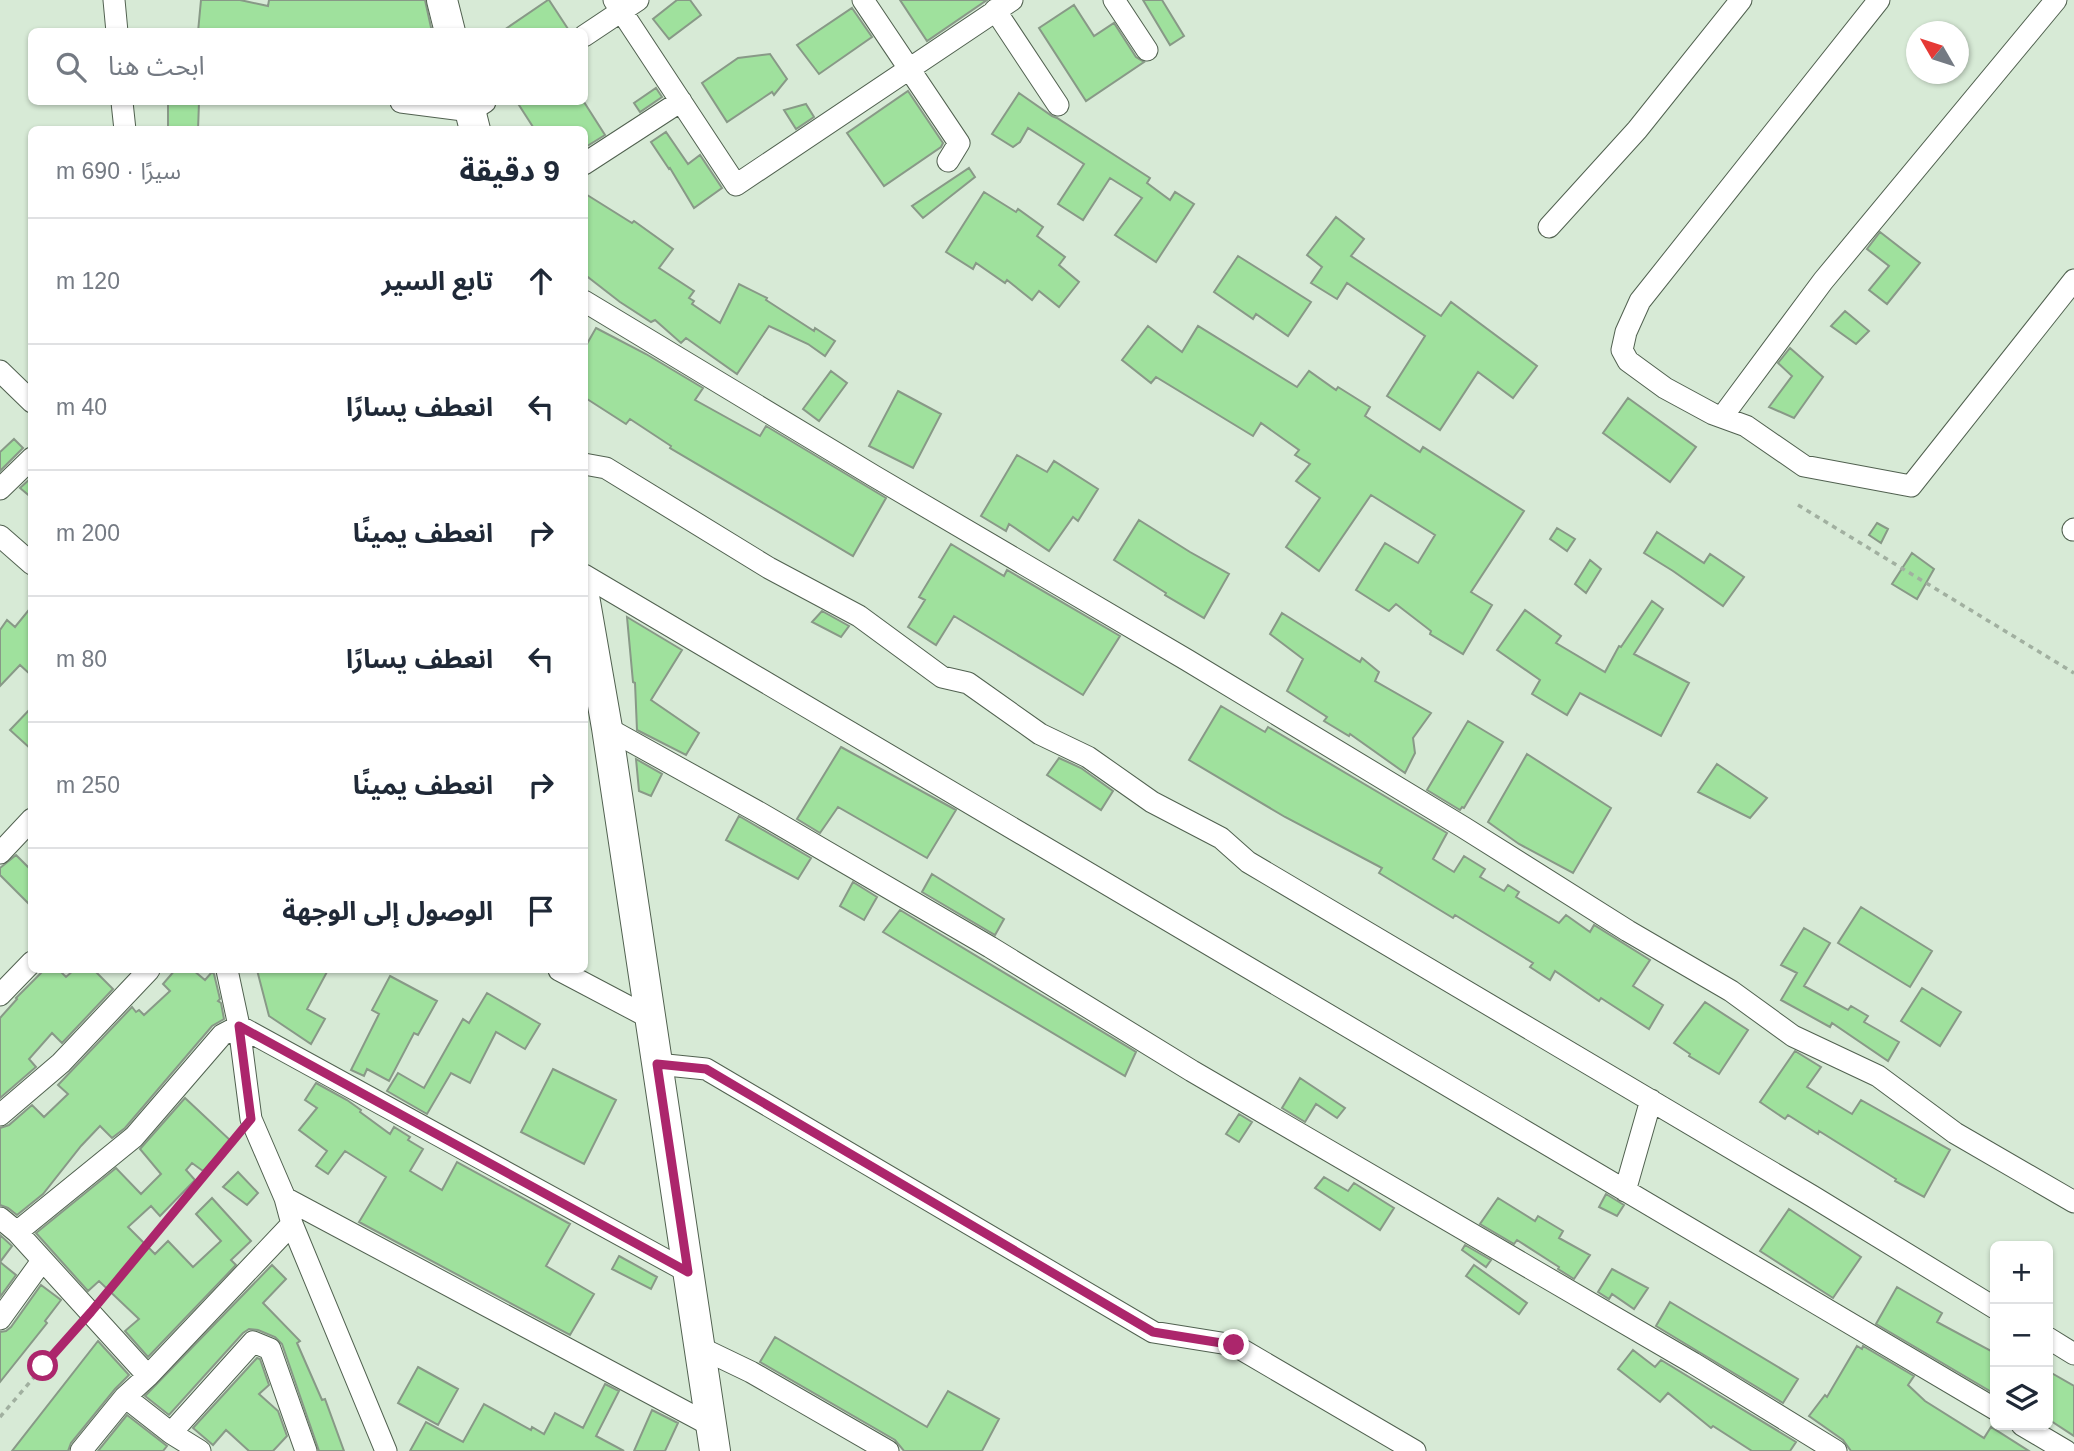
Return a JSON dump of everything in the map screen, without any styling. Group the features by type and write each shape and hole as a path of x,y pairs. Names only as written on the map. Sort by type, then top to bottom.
{"main road":[{"path":"442,0 449,28"},
{"path":"589,647 607,728 713,1438"}],"street":[{"path":"114,0 117,28"},
{"path":"863,0 959,143 948,161"},
{"path":"1114,0 1147,50"},
{"path":"1549,227 1637,130 1741,0"},
{"path":"1879,0 1640,301 1626,332 1622,350 1628,361 1664,388 1746,426 1804,466 1911,486 2074,280"},
{"path":"1722,417 1823,281 2056,0"},
{"path":"588,33 625,4 681,101 736,185 1003,5 1058,105"},
{"path":"588,161 681,101"},
{"path":"122,105 125,126"},
{"path":"426,105 475,111"},
{"path":"588,303 1440,813 1628,931 1731,991 1793,1036 1878,1076 1955,1133 2074,1202"},
{"path":"0,372 28,398"},
{"path":"0,489 28,462"},
{"path":"588,465 606,468 769,568 859,616 942,677 968,683 1040,734 1088,757 1152,803 1221,838 1248,862 1651,1100 1990,1305"},
{"path":"0,536 28,560"},
{"path":"588,577 1990,1406"},
{"path":"607,728 760,813 990,947 1192,1071 1693,1363 1836,1451"},
{"path":"0,853 28,823"},
{"path":"0,995 28,966"},
{"path":"0,1115 61,1063 146,973"},
{"path":"228,973 239,1026 251,1119 386,1451"},
{"path":"565,973 650,1018"},
{"path":"18,1232 134,1137 222,1035 239,1026"},
{"path":"239,1026 688,1272"},
{"path":"657,1064 706,1069 1153,1332 1234,1345 1415,1451"},
{"path":"1625,1191 1651,1100"},
{"path":"285,1198 713,1438"},
{"path":"0,1217 18,1232 148,1376"},
{"path":"81,1451 125,1397 292,1224"},
{"path":"0,1319 42,1261"},
{"path":"2053,1341 2074,1354"},
{"path":"171,1433 253,1342 270,1349 306,1451"},
{"path":"699,1347 751,1371 887,1451"},
{"path":"125,1397 171,1433 200,1451"},
{"path":"2030,1430 2066,1451"}],"path":[{"path":"1798,505 2074,673"},
{"path":"0,1417 251,1119"}],"building":[{"path":"201,0 240,0 268,6 269,0 425,0 431,28 198,28"},
{"path":"548,0 567,28 507,28"},
{"path":"677,0 690,0 701,15 669,39 653,19"},
{"path":"900,0 987,0 927,41"},
{"path":"1143,0 1162,0 1184,36 1170,45"},
{"path":"1074,5 1094,36 1114,23 1136,57 1144,62 1086,101 1039,28"},
{"path":"852,8 872,37 819,74 797,45"},
{"path":"770,54 787,79 774,95 772,92 727,122 702,83 738,58"},
{"path":"656,88 662,97 640,112 634,103"},
{"path":"908,91 943,143 884,186 847,133"},
{"path":"1019,93 1150,178 1147,183 1170,200 1175,192 1194,204 1156,262 1115,235 1142,198 1110,178 1083,220 1058,204 1084,164 1028,128 1020,142 1013,147 992,134"},
{"path":"806,104 814,117 796,129 784,110"},
{"path":"168,105 199,105 198,126 168,126"},
{"path":"519,105 586,105 605,135 588,146 588,126 532,126"},
{"path":"666,132 688,164 700,155 722,188 694,208 651,142"},
{"path":"969,168 975,177 923,218 912,206"},
{"path":"984,192 1016,212 1018,209 1043,227 1037,236 1065,257 1059,265 1079,282 1059,307 1039,291 1032,300 1007,280 1005,283 976,263 973,269 946,252"},
{"path":"588,196 632,223 634,221 673,249 659,268 694,291 689,298 694,301 692,304 720,323 739,284 767,298 766,300 814,331 815,328 835,341 825,356 808,344 769,326 737,374 686,338 681,343 655,320 651,322 588,277"},
{"path":"1336,217 1364,239 1351,256 1441,316 1451,302 1537,366 1513,398 1478,372 1440,430 1387,396 1425,336 1347,283 1337,299 1311,283 1322,267 1307,255"},
{"path":"1880,232 1920,263 1887,304 1869,290 1889,266 1867,249"},
{"path":"1238,256 1311,302 1288,336 1256,314 1253,319 1214,292"},
{"path":"1845,311 1869,331 1856,344 1831,326"},
{"path":"1148,326 1182,352 1198,326 1297,387 1309,371 1336,390 1338,387 1370,407 1365,416 1420,452 1423,447 1524,511 1471,592 1492,605 1463,654 1430,634 1431,631 1396,604 1389,611 1356,590 1385,543 1418,563 1435,535 1371,495 1319,571 1286,547 1320,498 1296,481 1310,464 1295,455 1299,450 1261,423 1253,436 1156,377 1151,383 1122,360"},
{"path":"596,328 646,354 703,388 695,400 760,436 766,426 886,498 853,556 670,448 671,446 630,419 626,424 588,400 588,342"},
{"path":"1790,348 1823,377 1794,418 1769,407 1792,376 1778,363"},
{"path":"831,371 847,383 819,421 803,409"},
{"path":"898,391 941,414 913,468 869,446"},
{"path":"1628,398 1696,447 1670,482 1603,433"},
{"path":"14,439 23,448 0,471 0,452"},
{"path":"1017,455 1047,472 1054,461 1098,489 1078,521 1073,517 1049,551 1009,524 1006,531 981,516"},
{"path":"28,481 28,495 20,488"},
{"path":"1139,520 1229,574 1204,618 1114,560"},
{"path":"1877,523 1888,529 1881,543 1869,535"},
{"path":"1557,528 1575,539 1567,551 1550,539"},
{"path":"1657,532 1704,563 1710,554 1744,577 1723,606 1644,553"},
{"path":"951,544 1004,576 1007,570 1120,636 1083,695 954,616 936,645 908,627 925,600 919,597"},
{"path":"1912,553 1934,569 1917,599 1892,584"},
{"path":"1590,560 1601,569 1586,593 1575,584"},
{"path":"1652,601 1663,609 1634,654 1689,683 1661,736 1580,693 1567,715 1532,694 1540,680 1497,650 1525,610 1561,636 1556,643 1605,672 1619,646 1621,647"},
{"path":"28,611 28,672 20,665 0,686 0,630 7,620 15,627"},
{"path":"822,611 849,626 841,637 812,622"},
{"path":"1282,613 1360,662 1362,658 1379,672 1375,681 1431,713 1413,738 1415,753 1405,773 1350,734 1349,736 1324,721 1327,717 1287,691 1303,659 1270,634"},
{"path":"627,617 682,650 651,700 699,733 686,755 637,730 635,683"},
{"path":"1221,706 1265,732 1268,727 1447,833 1433,859 1454,872 1464,856 1485,869 1480,877 1504,891 1508,885 1519,892 1516,897 1559,923 1566,915 1590,932 1594,925 1650,960 1633,986 1663,1005 1649,1029 1601,998 1599,1001 1555,971 1550,980 1530,967 1533,963 1379,873 1382,868 1285,817 1189,760"},
{"path":"28,711 28,746 10,730"},
{"path":"1468,721 1503,742 1464,808 1460,810 1427,790"},
{"path":"841,747 956,810 927,858 838,807 820,833 797,819"},
{"path":"1527,754 1611,808 1573,873 1519,844 1488,822"},
{"path":"1059,758 1081,768 1113,791 1101,810 1047,775"},
{"path":"636,759 662,774 651,796 639,791"},
{"path":"1717,764 1767,798 1750,818 1698,792"},
{"path":"739,816 811,858 798,879 726,840"},
{"path":"16,855 28,867 28,903 0,875 0,868"},
{"path":"932,874 1004,919 995,935 922,892"},
{"path":"853,882 877,897 864,920 840,906"},
{"path":"1861,907 1932,951 1910,987 1838,943"},
{"path":"900,910 1136,1052 1125,1076 883,932"},
{"path":"1804,928 1830,943 1804,986 1848,1010 1851,1006 1868,1016 1864,1022 1899,1042 1888,1061 1832,1023 1830,1027 1781,1000 1797,973 1781,965"},
{"path":"41,973 62,973 66,977 71,973 97,973 113,989 62,1043 52,1033 29,1059 36,1067 0,1098 0,1018"},
{"path":"172,973 197,973 205,980 213,973 224,1019 212,1026 125,1128 112,1138 100,1126 43,1194 17,1215 0,1205 0,1128 9,1125 32,1105 44,1117 68,1094 58,1085 132,1007 144,1015 170,991 163,984"},
{"path":"258,973 326,973 307,1009 325,1019 311,1044 269,1016"},
{"path":"390,976 437,1001 418,1035 414,1033 389,1081 367,1069 364,1076 351,1070 379,1014 372,1010"},
{"path":"1922,988 1961,1012 1940,1046 1901,1021"},
{"path":"487,993 540,1024 525,1049 496,1032 470,1083 451,1073 427,1114 387,1091 398,1073 424,1088 463,1019 469,1023"},
{"path":"1705,1002 1748,1030 1719,1074 1689,1056 1690,1054 1674,1043"},
{"path":"1795,1051 1821,1067 1807,1087 1852,1114 1861,1100 1950,1150 1924,1197 1819,1131 1818,1134 1788,1115 1785,1119 1760,1102"},
{"path":"553,1069 616,1100 584,1164 521,1132"},
{"path":"1300,1078 1345,1108 1337,1118 1316,1104 1305,1122 1282,1108"},
{"path":"316,1083 347,1100 390,1134 394,1127 410,1137 408,1140 423,1149 410,1171 442,1190 457,1162 570,1224 546,1266 594,1294 570,1335 359,1222 386,1177 345,1151 328,1174 316,1166 327,1151 299,1130 317,1108 305,1100"},
{"path":"185,1098 231,1141 203,1171 192,1163 186,1170 195,1180 160,1216 151,1206 128,1227 155,1254 168,1241 193,1267 221,1241 196,1214 212,1198 251,1241 231,1260 236,1265 148,1357 125,1331 139,1319 99,1281 88,1291 36,1233 116,1168 141,1194 161,1174 140,1149"},
{"path":"1239,1114 1252,1122 1239,1142 1226,1134"},
{"path":"238,1172 258,1193 247,1205 223,1187"},
{"path":"1324,1177 1348,1191 1354,1183 1394,1208 1380,1230 1315,1188"},
{"path":"1606,1194 1624,1205 1617,1216 1599,1207"},
{"path":"1498,1198 1535,1221 1538,1216 1563,1231 1559,1238 1590,1255 1574,1279 1517,1240 1514,1244 1480,1224"},
{"path":"1789,1209 1861,1257 1833,1298 1760,1251"},
{"path":"0,1235 12,1246 0,1262"},
{"path":"1465,1245 1491,1260 1486,1267 1462,1250"},
{"path":"619,1256 657,1277 651,1289 612,1269"},
{"path":"0,1262 16,1275 0,1297"},
{"path":"272,1265 286,1279 263,1303 300,1341 297,1343 322,1400 325,1399 344,1451 319,1451 282,1344 275,1337 258,1330 249,1329 243,1333 169,1415 145,1396"},
{"path":"1474,1265 1527,1303 1519,1314 1466,1276"},
{"path":"1612,1269 1648,1288 1634,1309 1612,1294 1609,1299 1598,1292"},
{"path":"41,1285 61,1300 45,1321 47,1323 0,1382 0,1332 11,1327"},
{"path":"1897,1287 1942,1313 1937,1322 1990,1350 1990,1391 1876,1324"},
{"path":"1670,1302 1798,1379 1783,1403 1656,1326"},
{"path":"775,1337 927,1427 948,1391 999,1419 982,1451 904,1451 895,1440 760,1362"},
{"path":"98,1341 129,1375 71,1443 68,1451 12,1451"},
{"path":"1857,1346 1862,1349 1863,1346 1914,1376 1908,1385 1925,1401 1984,1438 1990,1429 1996,1430 2029,1451 1851,1451 1843,1440 1809,1416 1825,1395 1827,1397"},
{"path":"1633,1350 1655,1367 1661,1360 1796,1442 1790,1451 1752,1451 1713,1426 1711,1428 1668,1393 1660,1402 1618,1369"},
{"path":"257,1358 260,1359 269,1385 259,1394 278,1411 287,1436 273,1451 249,1451 226,1430 213,1445 193,1428"},
{"path":"418,1367 458,1389 438,1425 398,1403"},
{"path":"2053,1374 2074,1386 2074,1436 2053,1422"},
{"path":"605,1384 619,1391 596,1436 624,1451 410,1451 426,1422 463,1442 484,1404 531,1430 532,1427 544,1434 555,1413 583,1428"},
{"path":"652,1410 678,1423 665,1451 634,1451"},
{"path":"127,1415 167,1446 163,1451 98,1451"}],"route":[{"path":"43,1366 251,1119 239,1026 688,1272 657,1064 706,1069 1153,1332 1234,1345"}]}
